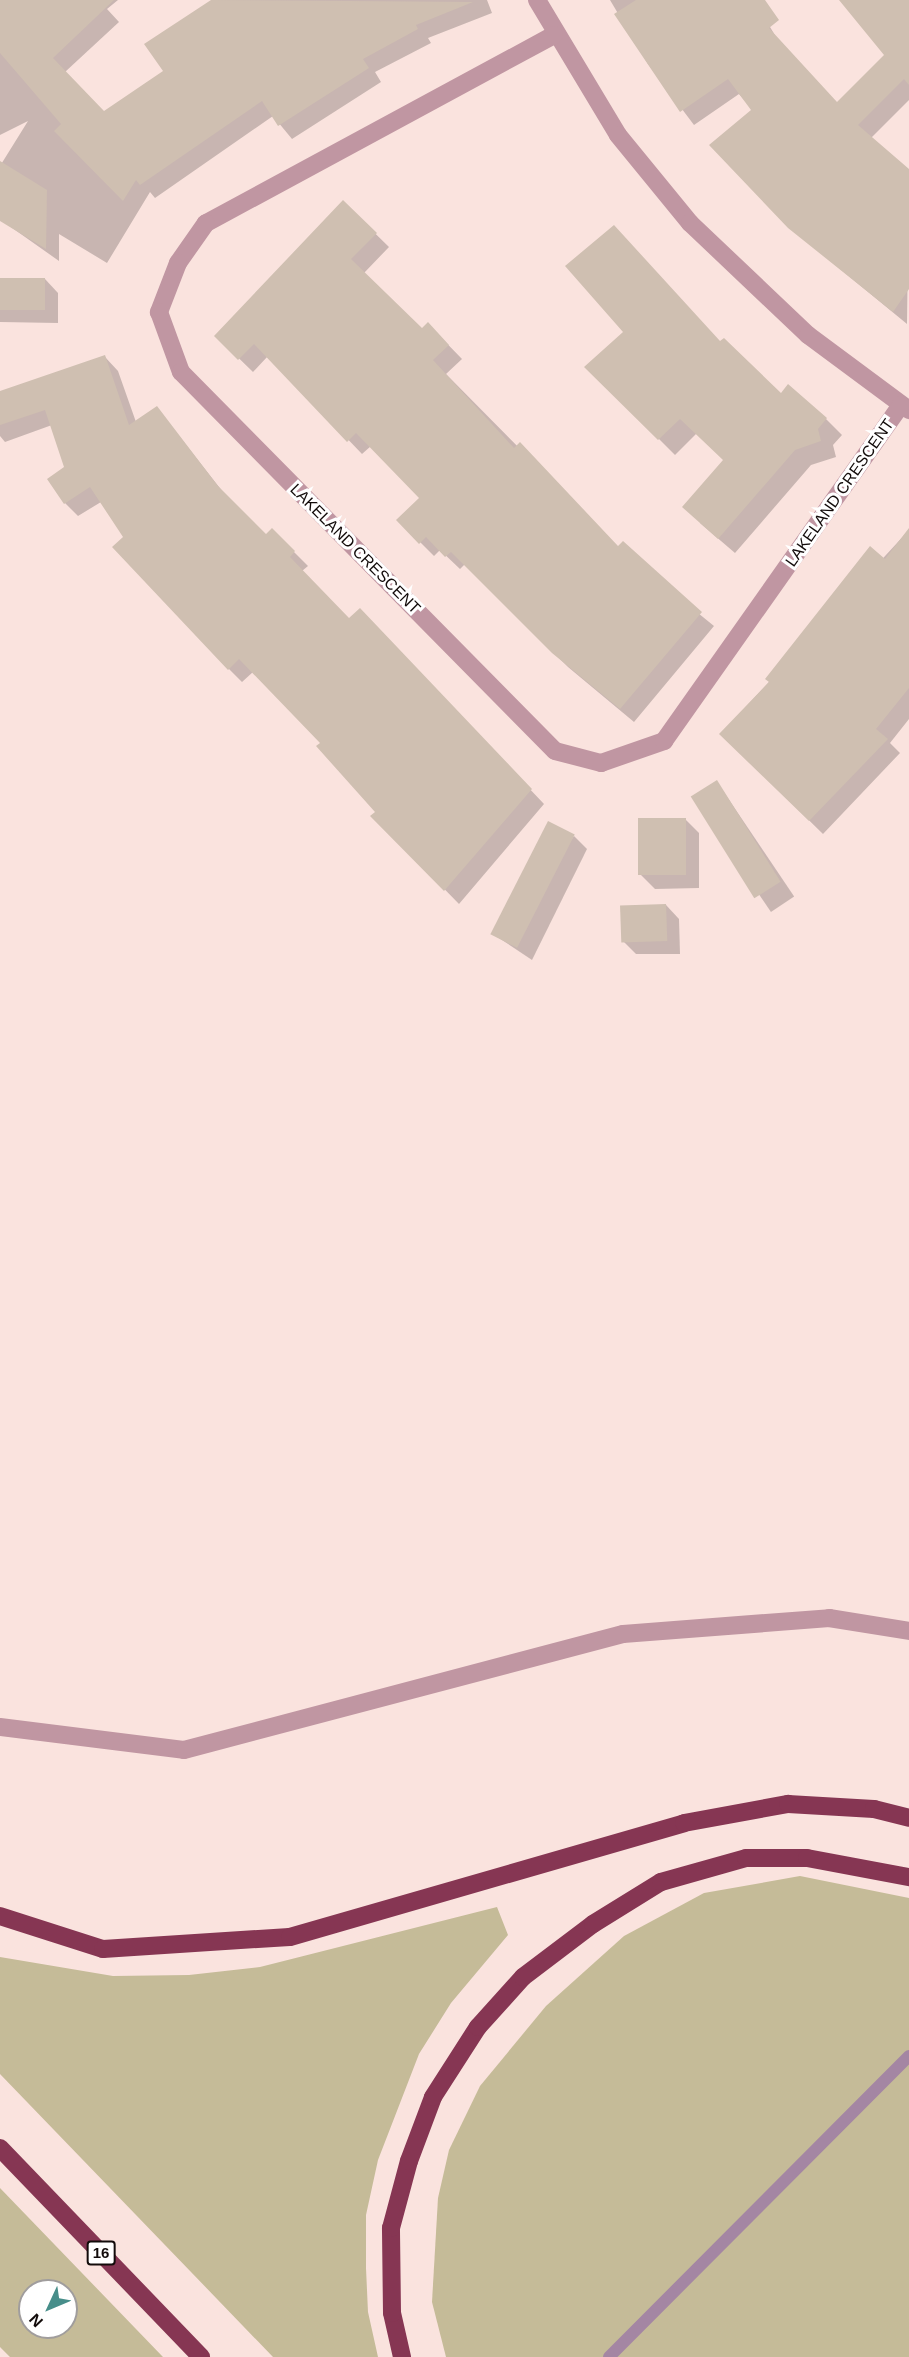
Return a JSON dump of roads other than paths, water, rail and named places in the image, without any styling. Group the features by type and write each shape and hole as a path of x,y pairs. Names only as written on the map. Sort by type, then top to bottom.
{"highway":[{"path":"0,1916 103,1949 279,1938 363,1920 696,1821 788,1804 874,1809 909,1818"},
{"path":"402,2357 392,2313 391,2228 409,2161 433,2097 478,2027 523,1977 593,1924 662,1882 746,1858 807,1858 909,1878"},
{"name":"16","path":"0,2148 201,2357"}],"street":[{"path":"537,0 554,35 618,135 690,223 808,335 905,407"},
{"name":"LAKELAND CRESCENT","path":"554,35 206,223 178,263 159,312 181,372 555,751 601,763 664,741 905,407"},
{"path":"0,1726 184,1750 622,1634 829,1618 909,1631"}],"waterway":[{"path":"609,2357 909,2056"}]}
